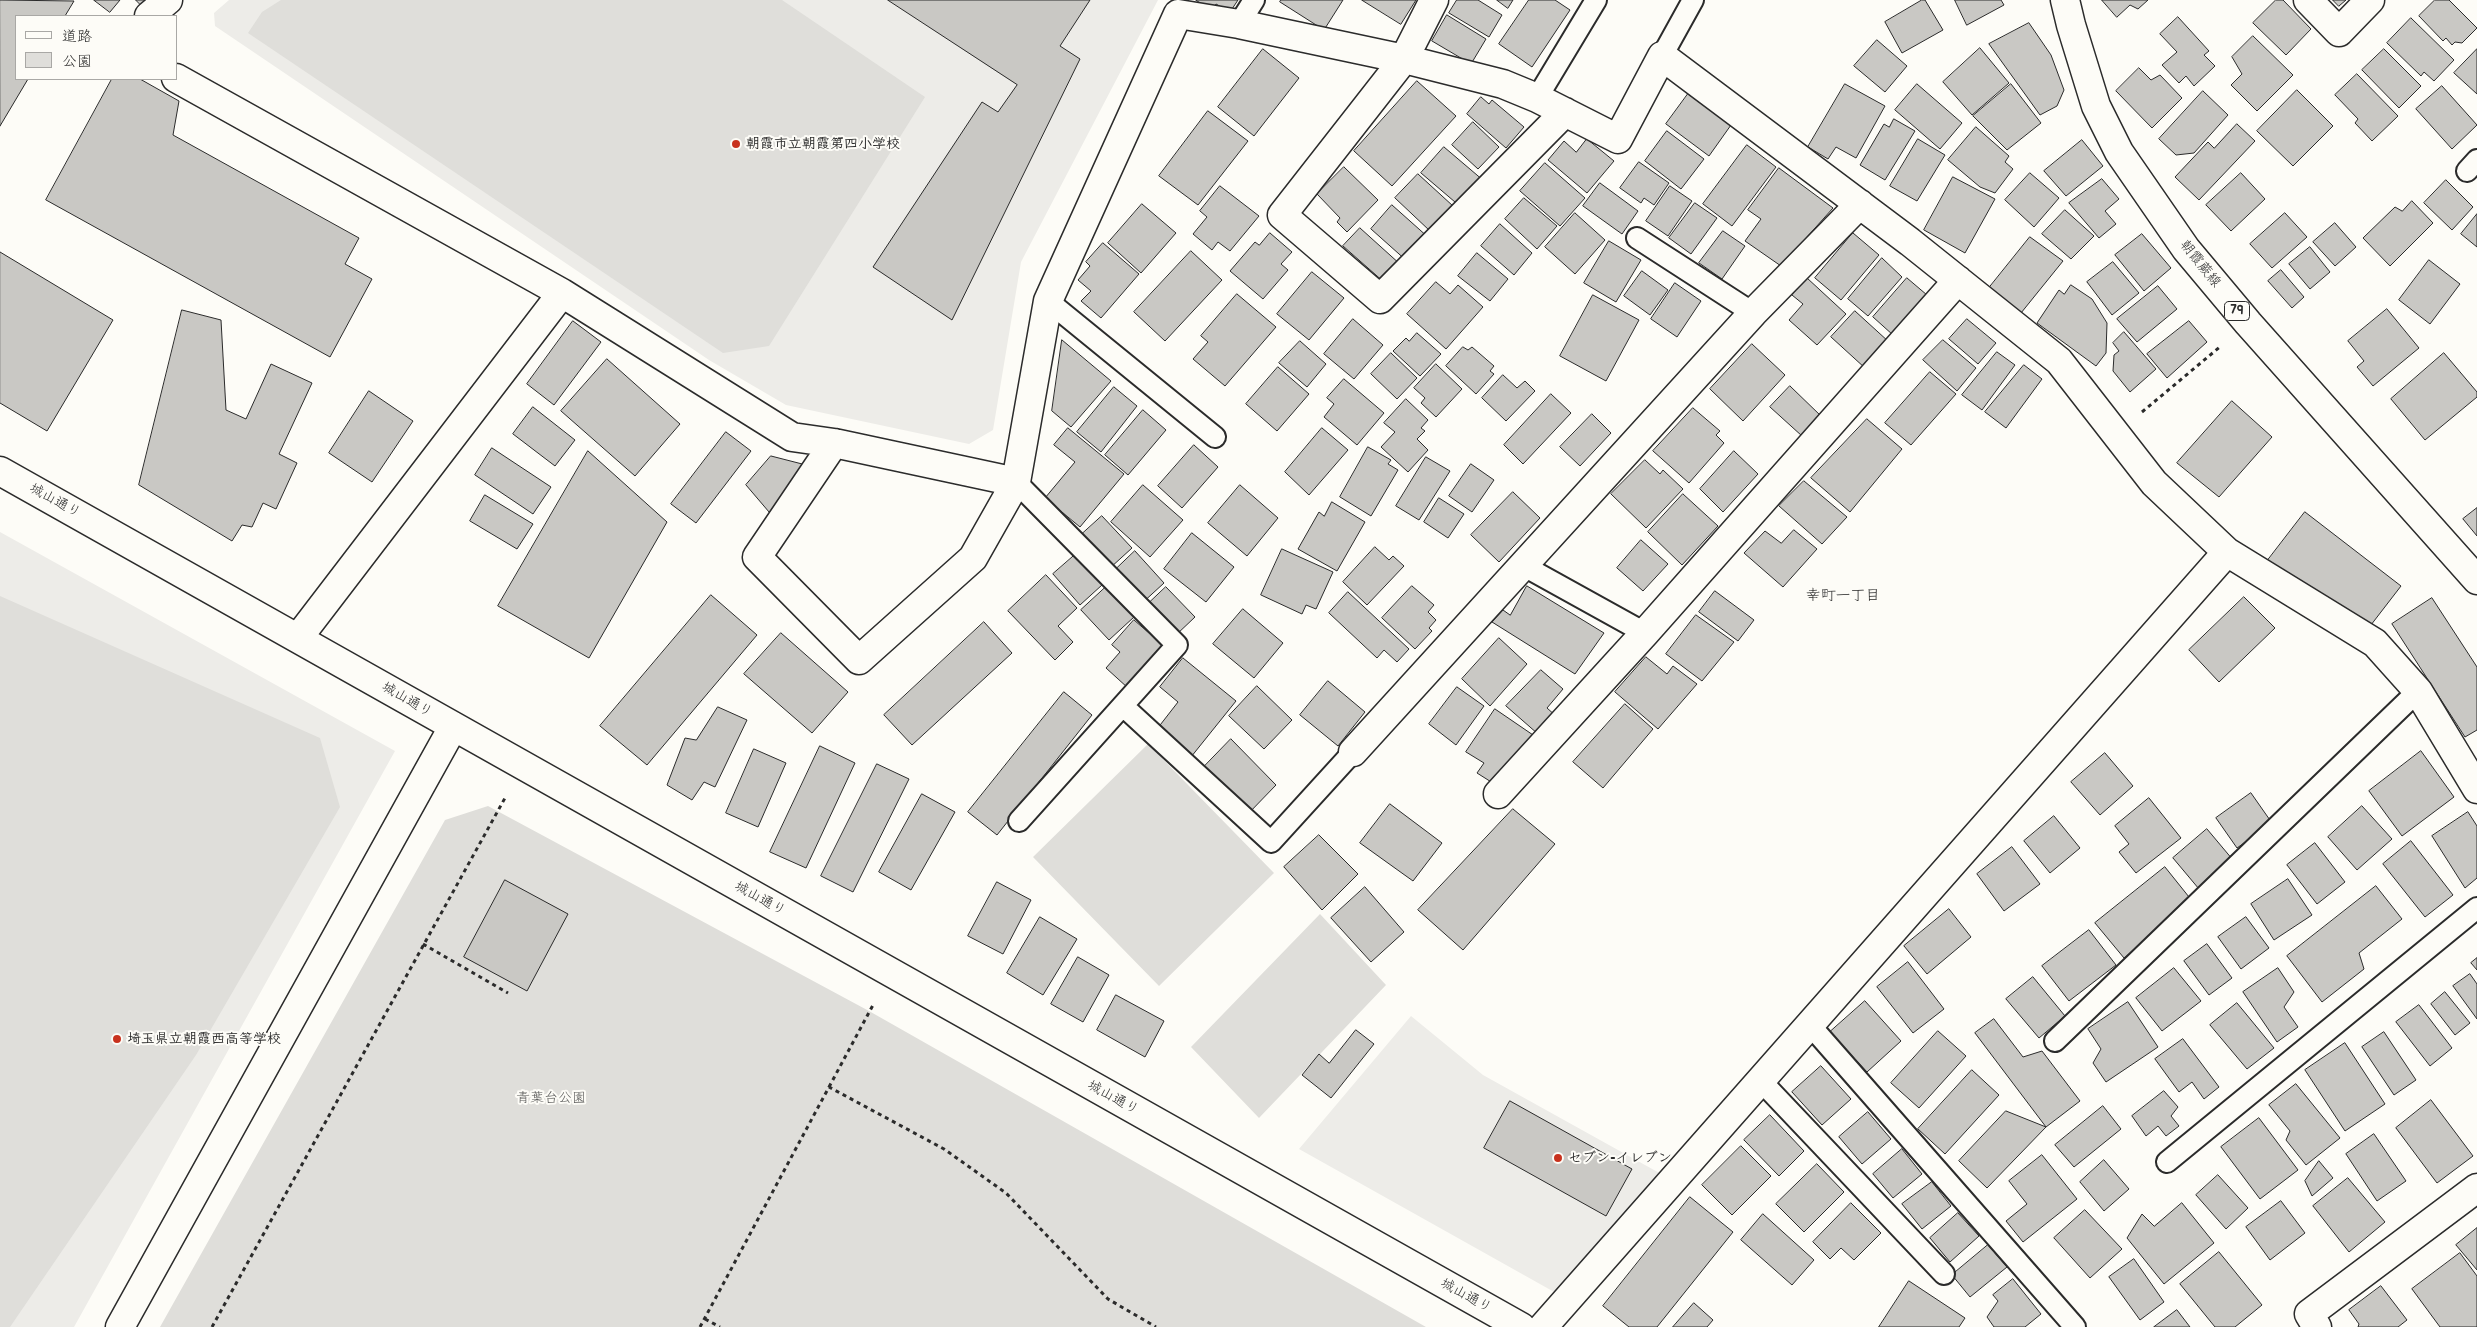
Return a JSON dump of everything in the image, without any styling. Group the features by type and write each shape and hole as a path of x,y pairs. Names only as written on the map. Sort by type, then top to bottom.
{"street":[{"path":"150,15 168,0"},
{"path":"1434,0 1404,59 1282,215 1380,299 1565,112"},
{"name":"朝霞蕨線","path":"2065,0 2070,25 2096,106 2119,152 2186,249 2248,323 2477,580"},
{"path":"2308,0 2339,32 2370,0"},
{"path":"834,443 757,558 860,660 973,558 1016,482 1048,301 1178,14 1239,24 1404,59 1503,84 1537,98 1618,139 1662,56 1860,204 2059,361 2154,483 2227,552 2375,643 2418,691 2477,789"},
{"path":"178,79 562,293 792,437 834,443 1016,482"},
{"path":"1354,752 1754,312 1860,204"},
{"path":"1498,794 1645,632 1958,280"},
{"path":"298,638 562,293"},
{"name":"城山通り","path":"0,471 1520,1327"},
{"path":"1543,1327 2227,552"},
{"path":"120,1327 454,727"},
{"path":"2317,1327 2309,1314 2477,1188"}],"lane":[{"path":"1239,24 1254,0"},
{"path":"1537,98 1596,0"},
{"path":"1662,56 1693,0"},
{"path":"1636,238 1754,312"},
{"path":"1048,301 1215,437"},
{"path":"1016,482 1177,645 1020,821"},
{"path":"1524,566 1645,632"},
{"path":"2055,1041 2418,691"},
{"path":"1123,706 1271,842 1354,752"},
{"path":"2167,1162 2477,908"},
{"path":"1810,1025 2075,1327"},
{"path":"1761,1081 1944,1274"}],"path":[{"path":"2117,434 2248,323"},
{"path":"212,1327 505,798"},
{"path":"423,944 508,994"},
{"path":"700,1327 873,1004"},
{"path":"829,1087 944,1149 1006,1193 1108,1299 1156,1327"},
{"path":"704,1319 720,1327"}],"shaded area":[{"name":"朝霞市立朝霞第四小学校","path":"229,0 1158,0 1021,262 993,430 969,444 786,405 709,360 215,26 214,13"},
{"name":"埼玉県立朝霞西高等学校","path":"0,532 395,751 74,1327 0,1327"},
{"path":"1411,1016 1483,1075 1663,1175 1556,1293 1299,1149"}],"green space":[{"path":"281,0 782,0 925,97 769,346 723,353 248,33 262,12"},
{"name":"埼玉県立朝霞西高等学校","path":"0,596 320,738 340,807 196,1055 10,1327 0,1327"},
{"path":"1148,744 1274,873 1159,986 1033,857"},
{"name":"青葉台公園","path":"488,806 869,1011 1426,1327 160,1327 445,820"},
{"path":"1320,914 1386,985 1259,1118 1191,1047"}],"building":[{"path":"0,0 74,1 66,15 15,15 15,80 27,80 0,126"},
{"path":"94,0 120,0 110,12"},
{"path":"136,0 159,0 147,11"},
{"path":"888,0 1090,0 1060,46 1080,59 952,320 873,267 982,102 998,112 1017,85"},
{"path":"1196,0 1238,0 1230,12 1216,4 1212,10"},
{"path":"1281,0 1343,0 1324,30 1280,2"},
{"path":"1362,0 1416,0 1401,24"},
{"path":"1457,0 1478,0 1502,15 1489,37 1449,13"},
{"path":"1497,0 1513,0 1508,8"},
{"path":"1529,0 1555,0 1570,10 1532,67 1499,44"},
{"path":"1925,0 1943,30 1902,53 1885,22"},
{"path":"1955,0 2001,0 2004,5 1967,25"},
{"path":"2102,0 2148,0 2138,9 2130,5 2117,17"},
{"path":"2276,0 2283,0 2311,29 2286,55 2253,23"},
{"path":"2333,0 2346,0 2339,6"},
{"path":"2435,0 2449,0 2477,28 2462,43 2455,42 2452,45 2446,38 2443,41 2419,16"},
{"path":"1447,15 1486,39 1471,64 1432,41"},
{"path":"2178,17 2209,51 2204,55 2215,66 2194,86 2186,76 2179,83 2162,65 2177,52 2160,34"},
{"path":"2411,18 2454,60 2434,81 2424,72 2421,76 2387,43"},
{"path":"2029,23 2051,55 2064,90 2057,106 2040,115 1989,44"},
{"path":"2253,36 2293,75 2257,111 2231,85 2242,74 2232,57"},
{"path":"1877,40 1907,66 1885,92 1854,66"},
{"path":"1980,48 2009,83 1972,115 1943,82"},
{"path":"1263,49 1299,78 1254,136 1218,107"},
{"path":"2384,49 2421,86 2399,108 2362,70"},
{"path":"2477,49 2477,94 2454,73"},
{"path":"2139,68 2151,80 2160,75 2182,98 2152,128 2116,91"},
{"path":"2357,74 2398,116 2372,141 2355,123 2358,119 2335,95"},
{"path":"111,80 142,80 179,101 173,135 359,238 345,264 372,279 330,357 46,200"},
{"path":"1417,81 1456,116 1392,186 1354,151"},
{"path":"1845,84 1885,106 1856,158 1836,147 1828,159 1808,147"},
{"path":"1917,84 1962,123 1940,149 1895,110"},
{"path":"2011,84 2041,123 2007,150 1973,116"},
{"path":"2442,86 2477,125 2452,149 2416,109"},
{"path":"2297,90 2333,126 2293,166 2257,131"},
{"path":"2203,91 2228,115 2194,153 2176,155 2159,139"},
{"path":"1688,94 1731,125 1709,156 1666,124"},
{"path":"1481,97 1489,104 1492,100 1524,127 1506,148 1467,114"},
{"path":"1208,111 1248,141 1198,205 1159,176"},
{"path":"1894,119 1915,131 1885,180 1860,165 1884,124 1889,127"},
{"path":"1473,122 1499,147 1478,169 1452,145"},
{"path":"2237,124 2255,141 2199,200 2175,177 2208,142 2214,148"},
{"path":"1976,127 2009,156 2005,162 2013,169 1995,193 1980,187 1948,160"},
{"path":"1667,131 1704,159 1681,189 1645,161"},
{"path":"1587,139 1614,161 1587,193 1548,160 1564,141 1576,152"},
{"path":"1918,139 1945,155 1917,201 1890,186"},
{"path":"2082,140 2103,166 2066,196 2044,171"},
{"path":"1747,145 1776,167 1732,226 1703,204"},
{"path":"1444,147 1484,181 1462,208 1421,173"},
{"path":"1639,162 1669,183 1654,205 1644,198 1641,203 1620,188"},
{"path":"1545,163 1585,198 1560,226 1520,191"},
{"path":"1344,167 1378,200 1347,232 1337,222 1340,218 1317,194"},
{"path":"1779,168 1833,208 1781,266 1745,241 1761,219 1748,210"},
{"path":"2030,173 2059,198 2034,227 2005,200"},
{"path":"2241,173 2265,199 2231,231 2206,205"},
{"path":"1418,174 1453,206 1430,231 1395,198"},
{"path":"1953,177 1995,199 1965,253 1924,230"},
{"path":"2102,179 2119,199 2105,211 2116,224 2099,238 2069,203"},
{"path":"2446,180 2473,207 2452,230 2424,203"},
{"path":"1600,183 1638,211 1622,234 1583,206"},
{"path":"1220,186 1259,216 1230,251 1218,242 1212,250 1193,234 1207,217 1200,211"},
{"path":"1670,186 1692,201 1668,236 1646,221"},
{"path":"1524,198 1557,226 1537,249 1505,219"},
{"path":"2412,201 2433,223 2390,266 2363,238 2395,207 2402,211"},
{"path":"1695,203 1717,218 1691,254 1669,238"},
{"path":"1142,204 1176,233 1141,273 1108,243"},
{"path":"1392,205 1429,238 1408,262 1371,229"},
{"path":"2065,210 2094,236 2071,259 2042,234"},
{"path":"1575,213 1605,240 1575,274 1545,247"},
{"path":"2285,213 2307,237 2272,268 2250,244"},
{"path":"2477,214 2477,247 2461,234"},
{"path":"2335,223 2356,247 2335,266 2313,242"},
{"path":"1500,224 1532,253 1514,275 1481,246"},
{"path":"1360,228 1401,265 1385,283 1343,246"},
{"path":"1723,231 1745,246 1722,279 1699,263"},
{"path":"1270,233 1292,252 1281,264 1288,270 1263,299 1230,271 1255,242 1259,245"},
{"path":"1853,233 1879,255 1841,300 1815,278"},
{"path":"2142,234 2171,268 2144,291 2115,255"},
{"path":"2030,237 2063,261 2021,313 1989,288"},
{"path":"1609,241 1641,260 1616,302 1584,283"},
{"path":"1103,243 1139,274 1101,318 1081,301 1091,291 1078,280 1090,266 1086,262"},
{"path":"2310,247 2330,272 2310,289 2289,264"},
{"path":"1191,251 1222,280 1165,341 1134,312"},
{"path":"0,252 113,320 47,431 0,403"},
{"path":"1477,253 1508,279 1490,301 1458,276"},
{"path":"1882,258 1902,277 1868,316 1848,299"},
{"path":"2429,260 2460,284 2430,324 2399,300"},
{"path":"2113,262 2139,293 2112,315 2087,282"},
{"path":"2281,270 2304,297 2292,308 2268,281"},
{"path":"1642,271 1668,290 1650,315 1624,296"},
{"path":"1312,272 1344,298 1309,340 1277,314"},
{"path":"1807,278 1846,314 1817,345 1789,320 1803,304 1792,295"},
{"path":"1907,278 1927,295 1893,335 1873,317"},
{"path":"1436,282 1450,294 1458,285 1483,307 1446,349 1407,314"},
{"path":"1675,283 1701,301 1677,337 1651,319"},
{"path":"2071,285 2092,299 2107,323 2106,353 2096,366 2037,323 2059,290 2064,294"},
{"path":"2158,286 2177,309 2137,342 2117,319"},
{"path":"1237,294 1276,327 1225,386 1193,359 1208,342 1201,336"},
{"path":"1593,295 1639,320 1606,381 1560,356"},
{"path":"2387,309 2419,348 2373,386 2357,367 2364,361 2348,341"},
{"path":"182,310 221,320 226,410 246,419 271,364 312,383 279,454 297,463 276,509 263,503 252,527 242,525 232,541 139,485"},
{"path":"1855,311 1889,342 1865,368 1831,337"},
{"path":"1353,319 1383,345 1354,379 1324,354"},
{"path":"1967,319 1996,343 1978,364 1949,339"},
{"path":"573,321 601,342 554,405 527,384"},
{"path":"2189,321 2207,342 2167,378 2147,354"},
{"path":"2124,332 2156,369 2130,392 2113,371 2114,355 2119,351 2113,343"},
{"path":"1417,333 1441,354 1420,376 1393,351 1406,338 1409,341"},
{"path":"1062,340 1111,381 1071,427 1052,411"},
{"path":"1943,340 1976,368 1957,391 1923,360"},
{"path":"1300,341 1326,364 1307,387 1279,363"},
{"path":"1752,344 1785,375 1743,421 1710,389"},
{"path":"1463,347 1468,350 1472,347 1494,366 1490,371 1494,374 1476,394 1446,366"},
{"path":"1997,352 2015,365 1982,410 1962,395"},
{"path":"1391,353 1417,378 1397,399 1371,374"},
{"path":"2444,353 2477,392 2477,397 2425,440 2391,399"},
{"path":"607,359 680,424 635,476 561,411"},
{"path":"1436,364 1462,389 1436,417 1421,403 1425,398 1414,388"},
{"path":"2024,365 2042,379 2006,428 1985,412"},
{"path":"1278,367 1309,394 1277,431 1246,404"},
{"path":"1930,372 1956,394 1911,445 1885,423"},
{"path":"1503,375 1517,388 1525,381 1535,391 1506,421 1482,398"},
{"path":"1344,379 1384,413 1357,445 1324,417 1334,404 1327,398"},
{"path":"1790,386 1821,416 1802,436 1770,407"},
{"path":"1114,387 1137,406 1101,452 1077,432"},
{"path":"369,391 413,421 372,482 329,453"},
{"path":"1551,394 1571,413 1523,464 1504,445"},
{"path":"1406,399 1428,420 1421,428 1425,431 1417,439 1428,450 1408,472 1381,447 1395,432 1384,423"},
{"path":"2232,401 2272,437 2219,497 2177,463"},
{"path":"533,407 575,440 555,466 513,434"},
{"path":"1693,408 1720,431 1716,435 1724,443 1689,483 1653,451"},
{"path":"1143,410 1166,430 1128,475 1105,455"},
{"path":"1592,414 1611,433 1580,466 1560,447"},
{"path":"1867,419 1902,449 1850,512 1811,478"},
{"path":"1068,428 1124,474 1080,527 1045,498 1075,462 1054,445"},
{"path":"1322,428 1348,450 1309,495 1285,472"},
{"path":"726,432 751,451 696,523 671,504"},
{"path":"1194,445 1218,467 1182,508 1158,486"},
{"path":"1368,447 1391,460 1388,464 1398,470 1371,516 1340,497"},
{"path":"492,448 551,487 533,514 475,475"},
{"path":"588,451 667,522 589,658 498,606"},
{"path":"1734,451 1758,474 1723,512 1700,489"},
{"path":"771,456 810,466 775,519 746,485"},
{"path":"1426,457 1450,471 1419,520 1396,506"},
{"path":"1645,460 1660,474 1663,470 1683,489 1646,528 1611,494"},
{"path":"1471,464 1494,480 1472,512 1449,496"},
{"path":"1804,481 1847,517 1822,544 1779,506"},
{"path":"1143,485 1183,520 1150,557 1111,522"},
{"path":"1240,485 1278,518 1247,556 1208,523"},
{"path":"1513,492 1540,518 1499,562 1471,535"},
{"path":"1683,494 1718,526 1682,565 1648,532"},
{"path":"485,495 533,524 517,549 470,521"},
{"path":"1439,498 1464,514 1448,538 1424,522"},
{"path":"1332,502 1365,522 1337,571 1298,549 1319,512 1324,516"},
{"path":"2477,508 2477,536 2463,519"},
{"path":"2305,512 2401,586 2364,634 2268,560"},
{"path":"1102,516 1132,548 1110,568 1081,535"},
{"path":"1794,530 1817,549 1783,587 1744,553 1765,531 1781,543"},
{"path":"1192,533 1234,567 1206,602 1164,569"},
{"path":"1641,540 1668,564 1643,591 1617,568"},
{"path":"1375,547 1389,560 1393,556 1404,566 1367,605 1343,582"},
{"path":"1282,549 1333,572 1316,609 1306,605 1302,614 1261,595"},
{"path":"1135,551 1164,583 1140,605 1112,573"},
{"path":"1076,554 1102,585 1080,605 1053,574"},
{"path":"1046,575 1077,608 1058,626 1073,642 1055,660 1008,611"},
{"path":"1412,586 1434,605 1428,612 1436,620 1429,628 1432,631 1415,649 1382,618"},
{"path":"1527,586 1604,633 1575,674 1492,622 1503,610 1510,615"},
{"path":"1106,587 1134,617 1109,640 1081,610"},
{"path":"1166,587 1195,617 1176,635 1148,604"},
{"path":"1715,591 1754,620 1738,641 1699,612"},
{"path":"1348,592 1409,649 1397,662 1384,650 1377,658 1329,613"},
{"path":"711,595 757,635 647,765 600,726"},
{"path":"2244,597 2275,628 2219,682 2189,650"},
{"path":"2432,598 2477,667 2477,730 2465,737 2392,624"},
{"path":"1243,609 1283,643 1254,678 1213,644"},
{"path":"1696,615 1734,642 1702,681 1666,654"},
{"path":"1134,620 1164,646 1128,688 1106,668 1120,652 1112,645"},
{"path":"984,622 1012,653 912,745 884,715"},
{"path":"781,633 848,692 812,733 744,674"},
{"path":"1499,638 1527,664 1490,706 1462,679"},
{"path":"1646,657 1667,674 1673,666 1697,684 1658,729 1615,692"},
{"path":"1183,658 1236,701 1191,757 1157,729 1178,702 1160,687"},
{"path":"1541,670 1563,689 1547,708 1556,716 1538,734 1506,706"},
{"path":"1328,681 1365,712 1338,746 1300,715"},
{"path":"1257,686 1292,720 1264,749 1229,716"},
{"path":"1457,687 1484,706 1456,745 1429,724"},
{"path":"1064,692 1092,715 997,835 968,812"},
{"path":"1625,704 1653,729 1603,788 1573,762"},
{"path":"718,707 747,720 715,787 704,782 692,800 667,785 685,738 696,740"},
{"path":"1495,709 1536,737 1496,785 1477,773 1484,763 1466,752"},
{"path":"1231,739 1276,785 1246,816 1201,770"},
{"path":"820,746 855,763 806,868 770,852"},
{"path":"754,749 786,763 758,827 726,813"},
{"path":"2421,751 2454,797 2402,836 2369,791"},
{"path":"2105,753 2133,786 2100,815 2071,782"},
{"path":"877,764 909,779 853,892 821,876"},
{"path":"2251,793 2272,823 2237,848 2216,818"},
{"path":"922,794 955,812 911,890 879,872"},
{"path":"2149,798 2181,838 2136,873 2119,852 2129,844 2115,826"},
{"path":"1390,804 1442,843 1413,881 1360,843"},
{"path":"2362,806 2392,839 2357,870 2328,837"},
{"path":"1513,809 1555,844 1463,950 1418,910"},
{"path":"2468,812 2477,826 2477,878 2465,888 2432,836"},
{"path":"2054,816 2080,848 2050,873 2024,841"},
{"path":"2207,829 2233,860 2199,889 2173,858"},
{"path":"1319,835 1358,874 1322,910 1284,867"},
{"path":"2411,841 2453,895 2425,917 2383,864"},
{"path":"2315,843 2345,882 2317,904 2287,865"},
{"path":"2012,847 2040,884 2004,911 1977,874"},
{"path":"2165,867 2193,902 2124,958 2095,923"},
{"path":"2288,879 2312,915 2274,940 2251,904"},
{"path":"505,880 568,914 527,991 464,957"},
{"path":"997,882 1031,900 1003,954 968,936"},
{"path":"2376,886 2402,919 2359,953 2364,969 2322,1002 2287,956"},
{"path":"1365,887 1404,932 1371,962 1331,918"},
{"path":"1949,909 1971,937 1927,974 1904,946"},
{"path":"1040,917 1077,939 1043,995 1007,973"},
{"path":"2246,917 2269,948 2241,969 2218,937"},
{"path":"2089,930 2116,965 2069,1001 2042,966"},
{"path":"2207,944 2232,978 2209,995 2184,961"},
{"path":"1078,957 1109,975 1083,1022 1051,1004"},
{"path":"2477,958 2477,970 2471,963"},
{"path":"1908,962 1944,1009 1913,1033 1877,987"},
{"path":"2174,968 2201,1001 2162,1031 2136,998"},
{"path":"2278,968 2294,992 2284,1007 2298,1027 2277,1042 2243,992"},
{"path":"2470,974 2477,984 2477,1019 2453,986"},
{"path":"2033,977 2065,1016 2039,1038 2006,999"},
{"path":"2445,992 2470,1023 2455,1035 2431,1004"},
{"path":"1116,995 1164,1021 1145,1057 1097,1030"},
{"path":"1865,1001 1901,1041 1867,1072 1830,1032"},
{"path":"2128,1002 2158,1047 2106,1082 2093,1063 2101,1049 2088,1029"},
{"path":"2237,1003 2274,1048 2247,1069 2210,1025"},
{"path":"2419,1005 2452,1048 2430,1066 2396,1022"},
{"path":"1994,1019 2023,1057 2042,1051 2080,1101 2046,1127 1975,1033"},
{"path":"1356,1030 1374,1044 1331,1098 1302,1075 1319,1054 1329,1063"},
{"path":"1938,1031 1966,1056 1919,1108 1891,1083"},
{"path":"2384,1032 2416,1080 2394,1095 2362,1047"},
{"path":"2183,1039 2219,1087 2204,1099 2192,1082 2179,1092 2155,1059"},
{"path":"2345,1043 2385,1104 2345,1131 2305,1070"},
{"path":"1821,1066 1851,1099 1822,1125 1792,1092"},
{"path":"1972,1070 1999,1095 1945,1154 1918,1129"},
{"path":"2296,1084 2340,1138 2306,1165 2286,1140 2290,1131 2269,1105"},
{"path":"2164,1091 2178,1107 2171,1116 2179,1126 2166,1136 2158,1126 2146,1136 2132,1116"},
{"path":"2431,1100 2473,1156 2437,1183 2396,1128"},
{"name":"セブン-イレブン","path":"1510,1101 1632,1169 1606,1216 1484,1148"},
{"path":"2103,1106 2121,1129 2074,1167 2055,1145"},
{"path":"2006,1111 2046,1127 1987,1188 1959,1161"},
{"path":"1868,1112 1891,1139 1862,1164 1839,1137"},
{"path":"1770,1115 1804,1151 1779,1176 1744,1140"},
{"path":"2259,1118 2298,1170 2260,1199 2221,1147"},
{"path":"2374,1134 2406,1181 2377,1201 2346,1154"},
{"path":"1741,1146 1771,1176 1732,1215 1702,1185"},
{"path":"1902,1149 1922,1174 1893,1198 1873,1174"},
{"path":"2042,1155 2077,1199 2023,1242 2006,1221 2027,1204 2009,1181"},
{"path":"2104,1160 2129,1189 2104,1211 2080,1182"},
{"path":"2319,1161 2333,1178 2312,1196 2305,1181"},
{"path":"1817,1164 1844,1192 1804,1232 1776,1204"},
{"path":"2218,1175 2248,1208 2226,1229 2196,1195"},
{"path":"2348,1178 2385,1222 2349,1252 2313,1206"},
{"path":"1932,1182 1951,1206 1922,1229 1902,1204"},
{"path":"1690,1197 1733,1232 1657,1327 1629,1327 1603,1306"},
{"path":"2281,1201 2305,1233 2270,1260 2246,1227"},
{"path":"1851,1203 1881,1233 1854,1260 1841,1248 1830,1259 1813,1242"},
{"path":"2182,1203 2214,1243 2164,1284 2127,1238 2142,1214 2154,1226"},
{"path":"2085,1210 2122,1249 2090,1278 2054,1238"},
{"path":"1958,1213 1979,1236 1950,1262 1930,1238"},
{"path":"1763,1214 1814,1260 1792,1285 1741,1240"},
{"path":"2477,1228 2477,1270 2456,1245"},
{"path":"1988,1245 2007,1267 1970,1297 1952,1275"},
{"path":"2219,1252 2262,1305 2235,1327 2215,1327 2180,1284"},
{"path":"2460,1253 2477,1276 2477,1327 2440,1327 2412,1289"},
{"path":"2134,1259 2164,1302 2140,1320 2109,1277"},
{"path":"2013,1279 2041,1314 2025,1327 1994,1327 1987,1317 1998,1301 1993,1295"},
{"path":"1909,1281 1965,1318 1959,1327 1879,1327"},
{"path":"2381,1286 2407,1320 2398,1327 2358,1327 2359,1324 2349,1310"},
{"path":"1694,1303 1713,1320 1707,1327 1673,1327"},
{"path":"2177,1310 2190,1327 2154,1327"}],"place":[{"name":"朝霞市立朝霞第四小学校","path":"736,144"},
{"name":"埼玉県立朝霞西高等学校","path":"117,1039"},
{"name":"セブン-イレブン","path":"1558,1158"}],"district":[{"name":"幸町一丁目","path":"1843,596"}]}
